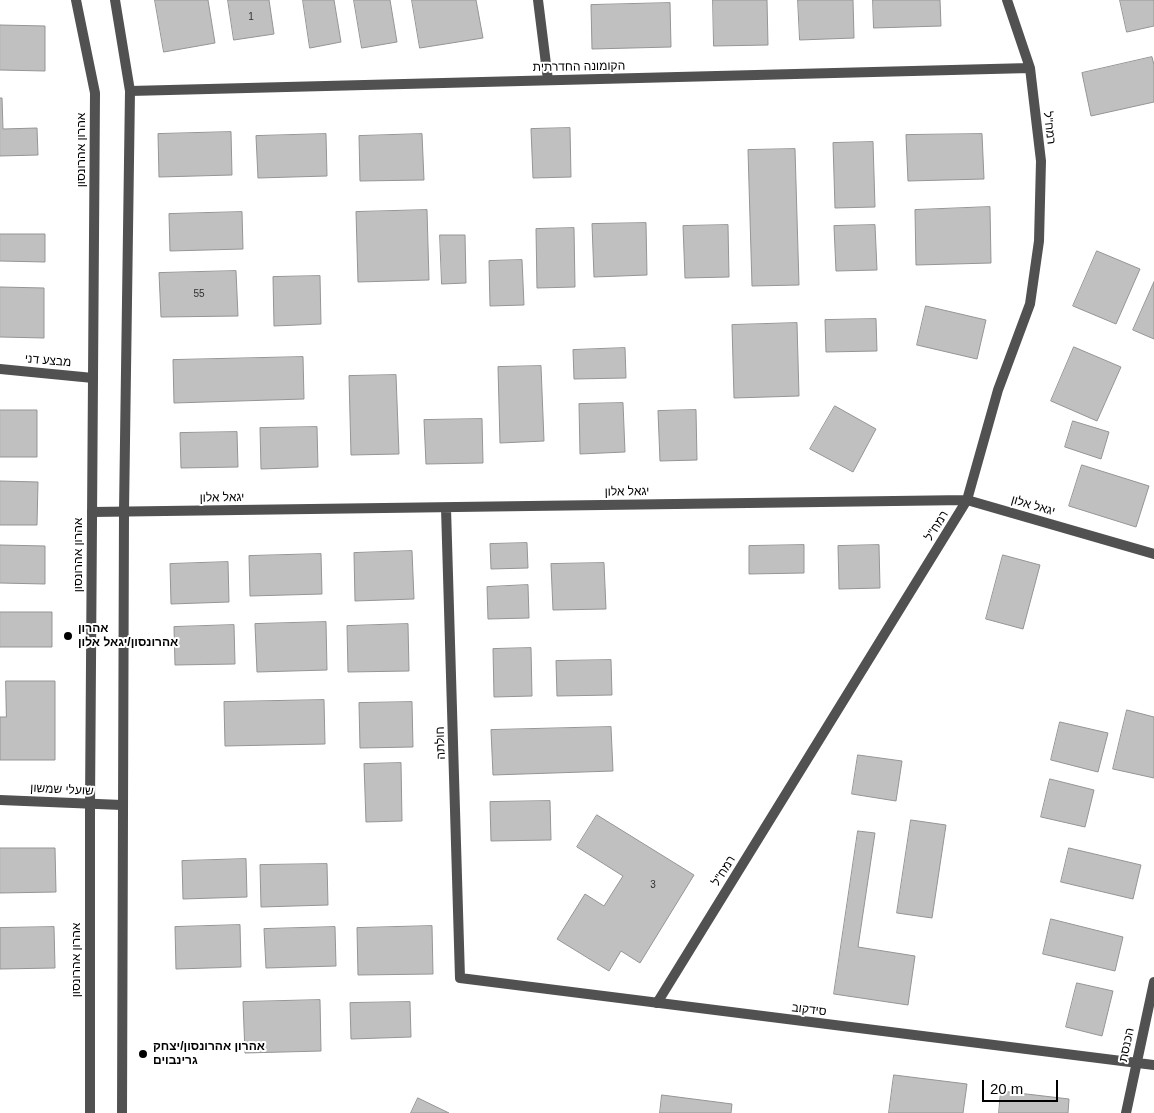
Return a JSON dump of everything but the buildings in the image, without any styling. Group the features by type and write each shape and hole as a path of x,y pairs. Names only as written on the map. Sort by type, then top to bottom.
{"street":[{"name":"אהרון אהרונסון","path":"76,0 95,93 90,804 90,1113"},
{"path":"115,0 130,91 124,512 122,1113"},
{"path":"538,0 548,80"},
{"name":"רמח\"ל","path":"656,1003 967,500 998,390 1030,304 1039,241 1041,162 1030,68 1007,0"},
{"name":"הקומונה החדרתית","path":"130,91 1030,68"},
{"name":"מבצע דני","path":"0,369 93,378"},
{"name":"יגאל אלון","path":"92,512 967,500 1154,554"},
{"name":"חולתה","path":"446,508 460,978"},
{"name":"שועלי שמשון","path":"0,800 122,805"},
{"name":"סידקוב","path":"460,978 1154,1065"},
{"name":"הכנסת","path":"1126,1113 1154,982"}],"place":[{"name":"אהרון אהרונסון/יגאל אלון","path":"68,636"},
{"name":"אהרון אהרונסון/יצחק גרינבוים","path":"143,1054"}]}
